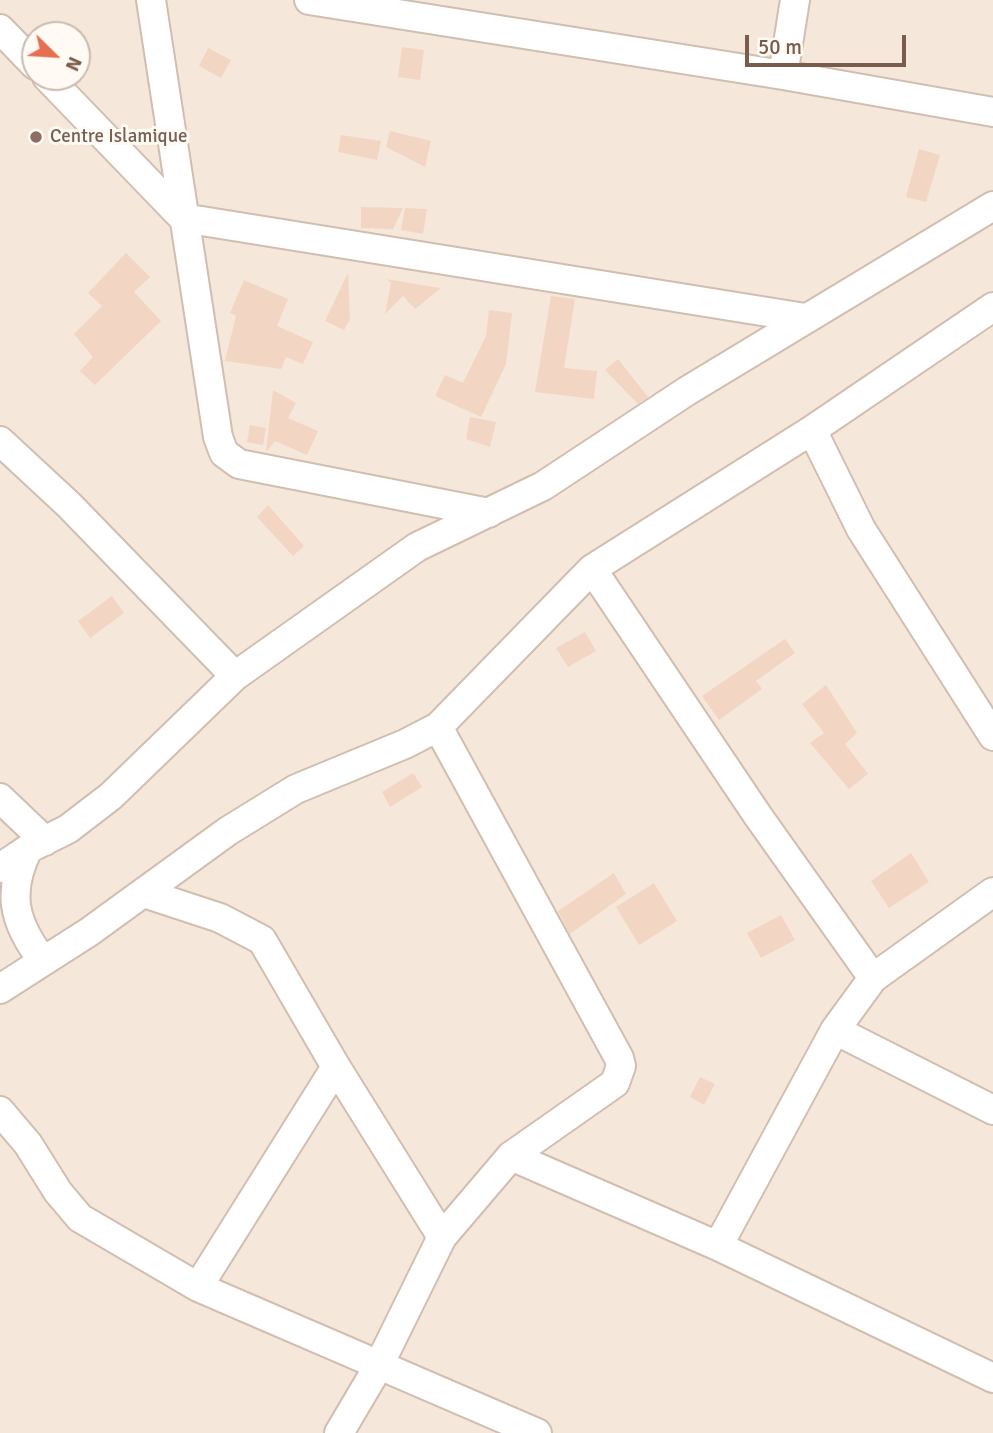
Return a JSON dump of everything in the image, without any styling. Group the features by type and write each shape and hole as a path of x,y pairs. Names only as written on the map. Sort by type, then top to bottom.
{"street":[{"path":"151,0 218,437 224,453 239,464 489,513"},
{"path":"309,0 783,75 993,112"},
{"path":"783,75 795,0"},
{"path":"0,29 21,51"},
{"path":"61,91 183,218 805,318"},
{"path":"0,868 68,829 111,796 234,676 417,547 543,486 687,391 993,206"},
{"path":"0,989 144,893 228,831 296,789 439,727 592,569 812,430 993,307"},
{"path":"812,430 861,529 993,736"},
{"path":"0,441 69,505 234,676"},
{"path":"592,569 758,817 873,978"},
{"path":"339,1433 378,1367 442,1237 511,1156 615,1083 621,1066 520,871 439,727"},
{"path":"0,799 36,845"},
{"path":"36,845 16,872 14,893 23,935 43,961"},
{"path":"718,1246 835,1030 873,978 993,892"},
{"path":"144,893 220,918 262,940 336,1067 442,1237"},
{"path":"835,1030 993,1110"},
{"path":"198,1287 336,1067"},
{"path":"0,1111 28,1144 58,1192 80,1218 198,1287 378,1367 537,1433"},
{"path":"511,1156 718,1246 993,1378"}],"shaded area":[{"path":"0,0 993,0 993,1433 0,1433"}],"building":[{"path":"402,47 424,50 420,80 398,77"},
{"path":"208,48 231,60 221,78 199,66"},
{"path":"390,131 431,141 425,167 386,147"},
{"path":"341,135 381,141 377,160 338,152"},
{"path":"919,149 940,155 926,202 906,197"},
{"path":"361,207 403,208 393,229 361,228"},
{"path":"405,208 427,209 423,234 401,230"},
{"path":"126,253 150,277 134,292 161,321 95,385 80,371 93,357 74,334 102,306 88,293"},
{"path":"348,273 350,319 344,330 325,321"},
{"path":"387,279 441,288 415,309 403,296 385,314 391,283"},
{"path":"244,280 288,299 277,326 313,342 303,364 286,357 281,369 225,361 236,316 230,313"},
{"path":"551,296 575,299 564,368 597,371 594,399 535,392"},
{"path":"489,310 512,313 506,364 481,417 435,396 445,375 463,383 486,336"},
{"path":"618,359 648,397 638,404 605,370"},
{"path":"273,390 296,403 288,418 318,431 307,455 275,441 266,452"},
{"path":"470,417 496,422 490,447 466,439"},
{"path":"250,425 266,428 263,445 247,442"},
{"path":"268,505 304,546 293,556 257,517"},
{"path":"112,596 124,613 90,638 78,621"},
{"path":"585,632 596,651 568,667 556,648"},
{"path":"785,639 795,653 756,681 762,689 719,720 702,696"},
{"path":"826,685 857,733 845,744 868,774 849,789 810,743 824,733 802,704"},
{"path":"413,773 422,787 390,807 382,792"},
{"path":"911,853 929,882 889,908 871,881"},
{"path":"614,873 626,894 570,934 558,911"},
{"path":"654,883 677,921 639,945 616,907"},
{"path":"781,915 795,940 761,958 747,933"},
{"path":"700,1077 715,1084 704,1105 690,1097"}],"place":[{"name":"Centre Islamique","path":"36,137"}]}
